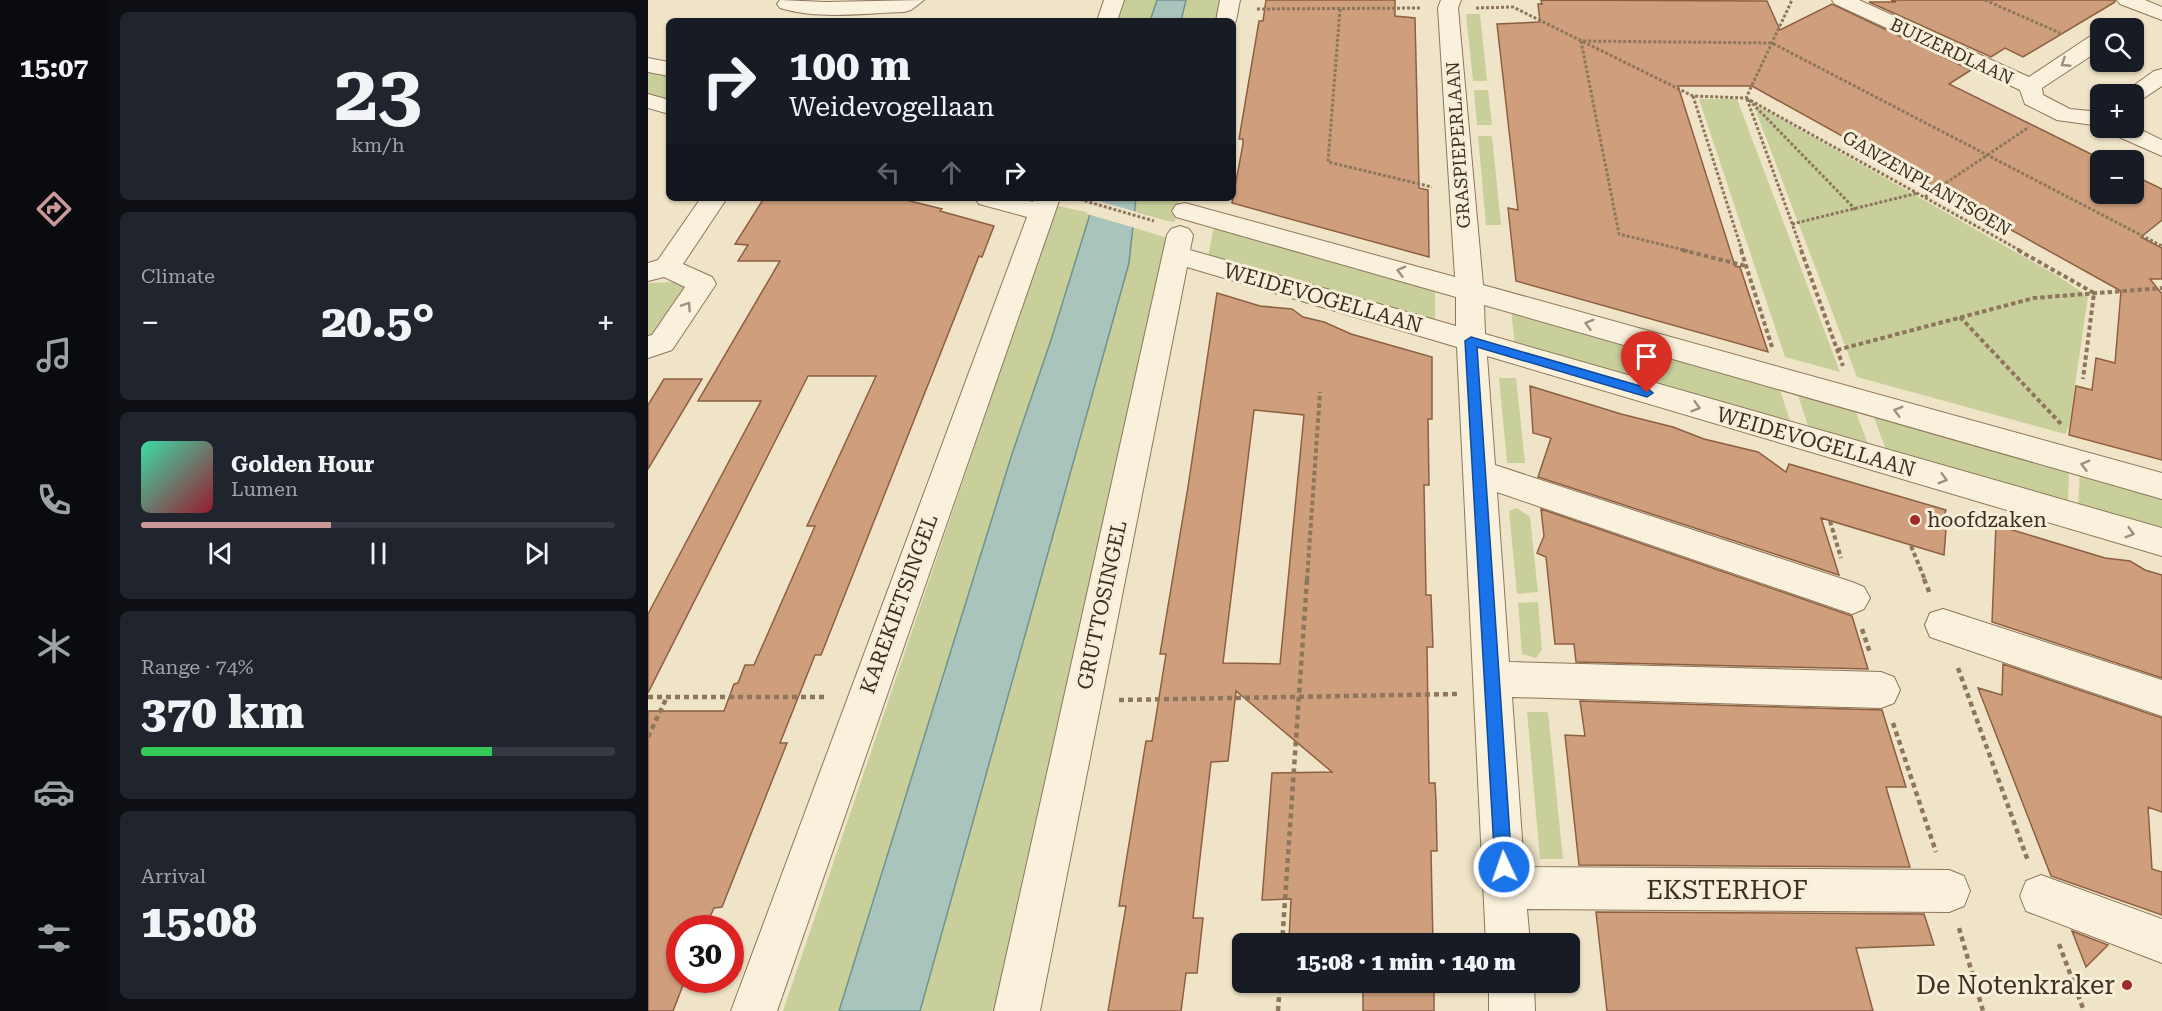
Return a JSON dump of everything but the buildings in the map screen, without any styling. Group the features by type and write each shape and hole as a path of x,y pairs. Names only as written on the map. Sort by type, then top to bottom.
{"street":[{"path":"790,0 787,4 794,7 826,14 858,14 904,6 914,0"},
{"path":"1108,18 1114,0"},
{"name":"BUIZERDLAAN","path":"1842,0 2030,86"},
{"path":"2127,0 2155,11"},
{"name":"GRASPIEPERLAAN","path":"1449,4 1470,290"},
{"path":"2139,18 2155,11"},
{"name":"BUIZERDLAAN","path":"2030,86 2090,46"},
{"path":"648,65 666,68"},
{"path":"2144,88 2162,76"},
{"name":"BUIZERDLAAN","path":"2030,86 2033,99 2054,110 2075,117 2090,119"},
{"path":"648,101 666,106"},
{"name":"BUIZERDLAAN","path":"2141,138 2162,148"},
{"path":"648,347 662,343 702,284 657,270 712,201"},
{"path":"1009,201 1044,206"},
{"name":"KAREKIETSINGEL","path":"754,1011 865,697 1044,206"},
{"path":"1176,210 1470,290 2162,486"},
{"name":"GRUTTOSINGEL","path":"1017,1011 1176,255 1176,210"},
{"name":"WEIDEVOGELLAAN","path":"1176,255 2162,542"},
{"path":"1470,290 1471,341 1481,474 1507,933"},
{"path":"1481,474 1852,598"},
{"path":"1943,625 2162,698"},
{"path":"1493,686 1881,690"},
{"name":"EKSTERHOF","path":"1505,888 1949,891"},
{"path":"2041,896 2162,941"},
{"path":"1511,993 1512,1011"}],"path":[{"path":"1792,0 1746,98 1855,399"},
{"path":"1985,0 2090,41"},
{"name":"GANZENPLANTSOEN","path":"1228,10 1340,9 1449,4 1513,8 1693,96 1746,98 1764,105 2094,293"},
{"path":"1340,9 1328,162 1435,188"},
{"path":"1746,266 1619,234 1581,41 1772,43 2162,246"},
{"path":"1693,96 1783,379"},
{"path":"1746,98 1856,210"},
{"path":"1925,196 2054,110"},
{"path":"1792,224 1919,193"},
{"path":"1099,201 1176,210"},
{"path":"1837,350 2034,298 2162,288"},
{"path":"2083,379 2094,293"},
{"path":"1960,317 2062,425"},
{"path":"1283,933 1320,392"},
{"path":"1830,521 1881,690 1949,891 1983,1011"},
{"path":"1911,546 1943,625 2084,1011"},
{"path":"1082,700 1298,697 1493,686"},
{"path":"648,697 865,697"},
{"path":"648,737 667,697"},
{"path":"1278,1011 1279,993"}],"green space":[{"path":"1124,0 1157,0 1151,18 1118,18"},
{"path":"1186,0 1223,0 1220,18 1182,18"},
{"path":"1466,14 1480,14 1487,81 1473,81"},
{"path":"648,69 666,72 666,101 648,96"},
{"path":"1474,90 1488,90 1492,125 1477,125"},
{"path":"1699,99 1737,99 1840,372 1785,357"},
{"path":"1760,107 2056,275 2088,296 2069,427 2065,434 1857,377 1755,109"},
{"path":"1478,136 1492,136 1501,225 1486,225"},
{"path":"1136,201 1179,201 1175,221 1172,222 1134,212"},
{"path":"1056,207 1090,213 1051,340 1012,454 839,1011 783,1011"},
{"path":"1214,226 1435,288 1435,323 1208,256"},
{"path":"1132,227 1171,239 996,1011 920,1011 1129,263"},
{"path":"677,282 685,288 658,333 648,338 648,283"},
{"path":"1511,309 1778,384 1792,427 1515,346"},
{"path":"1499,378 1516,378 1525,463 1507,463"},
{"path":"1796,389 1853,405 1870,449 1810,432"},
{"path":"1871,410 2069,466 2068,507 1888,455"},
{"path":"2080,469 2162,492 2162,534 2078,510"},
{"path":"1517,508 1530,517 1538,592 1517,594 1509,511"},
{"path":"1538,602 1542,650 1536,658 1522,654 1518,603"},
{"path":"1527,712 1548,712 1563,859 1540,859"}],"water":[{"path":"1157,0 1186,0 1182,18 1151,18"},
{"path":"1094,201 1136,201 1129,263 920,1011 839,1011 1012,454 1051,340"}],"pier":[{"path":"1090,201 1137,212 1135,228 1087,214"}],"place":[{"name":"hoofdzaken","path":"1915,520"},
{"name":"De Notenkraker","path":"2127,985"}],"route":[{"path":"1504,867 1471,341 1647,393"}]}
